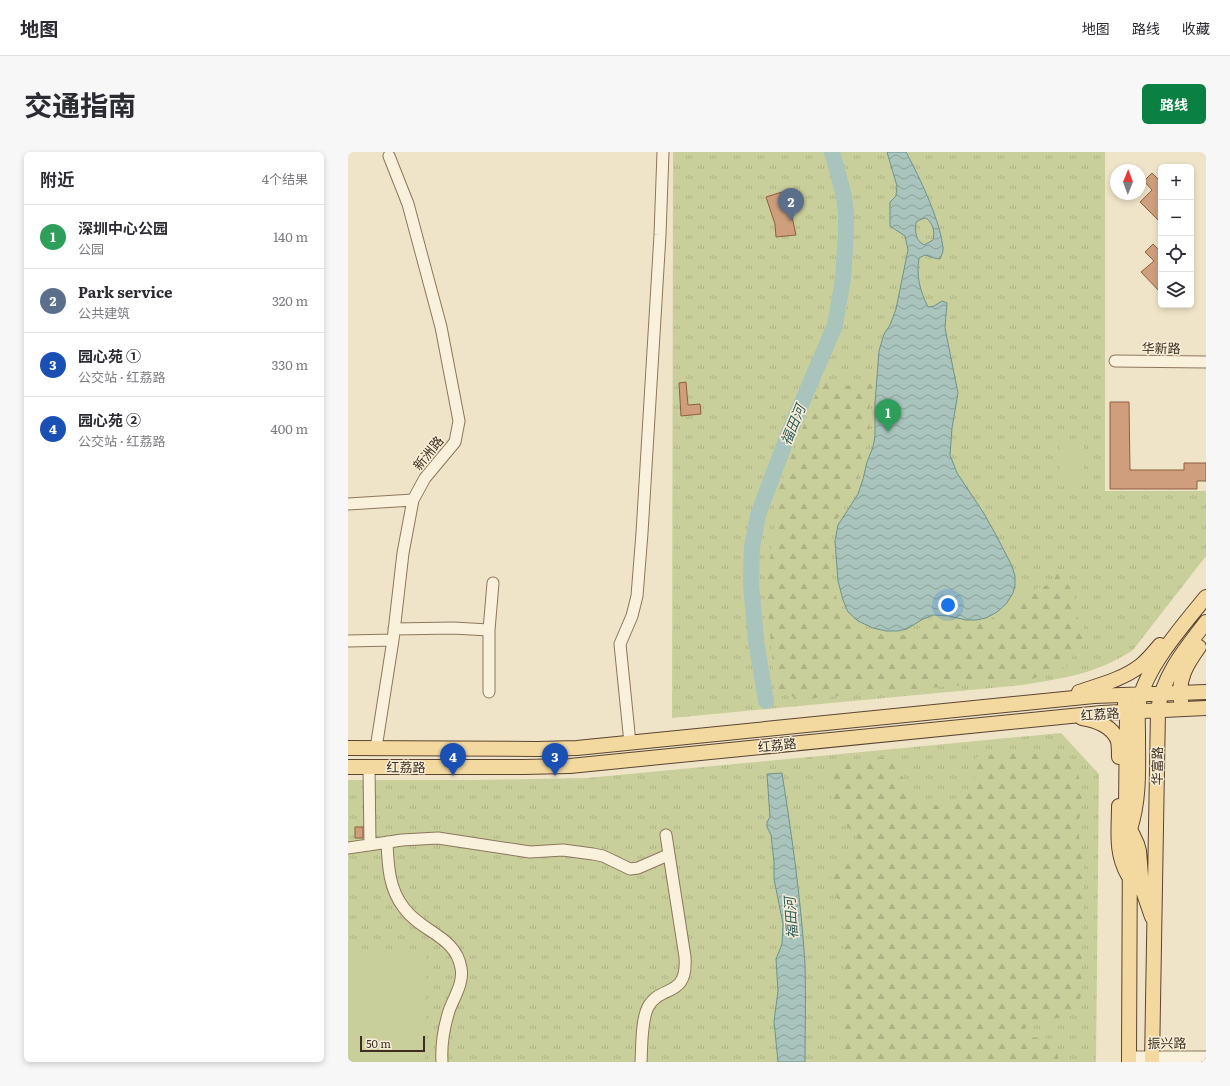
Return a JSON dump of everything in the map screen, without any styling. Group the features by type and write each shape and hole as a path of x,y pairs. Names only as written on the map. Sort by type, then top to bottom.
{"main road":[{"name":"华富路","path":"1129,1060 1130,829 1135,815 1137,798 1133,712 1154,666 1179,630 1206,597"},
{"name":"华富路","path":"1154,1060 1154,923 1158,710 1162,694 1178,660 1206,622"},
{"path":"1054,700 1102,684 1126,674 1149,658 1160,644 1179,630"},
{"path":"1184,709 1179,693 1180,684 1185,668 1206,638"},
{"name":"红荔路","path":"348,748 550,749 630,743 1094,696 1206,692"},
{"name":"华富路","path":"1122,695 1133,712"},
{"name":"红荔路","path":"348,767 523,768 576,765 1073,716 1206,708"},
{"path":"1073,716 1088,719 1103,725 1110,730 1118,741 1118,852 1122,865 1130,878"},
{"name":"华富路","path":"1130,829 1138,844 1144,899 1154,923"}],"street":[{"path":"630,743 620,644 632,616 637,596 660,235 662,152"},
{"name":"新洲路","path":"376,748 393,640 403,553 413,500 425,478 455,442 459,421 441,327 408,204 389,156"},
{"name":"华新路","path":"1115,362 1206,362"},
{"path":"348,504 413,500"},
{"path":"490,692 489,630 493,583"},
{"path":"394,629 453,628 489,630"},
{"path":"348,642 393,640"},
{"path":"369,767 370,845"},
{"path":"641,1062 648,1007 654,999 678,985 682,981 686,969 666,835"},
{"path":"348,848 421,838 438,838 530,852 563,850 593,854 603,856 630,869 638,868 668,855"},
{"path":"387,842 388,870 398,899 404,909 414,919 450,944 456,952 461,968 460,986 449,1012 444,1032 442,1062"},
{"name":"振兴路","path":"1129,1060 1206,1057"}],"green space":[{"path":"673,152 1105,152 1105,491 1206,491 1206,556 1133,650 1106,665 1093,670 1066,677 1022,685 672,718"},
{"path":"867,376 874,380 869,409 870,437 861,461 858,480 833,526 831,538 832,574 835,594 842,613 860,627 874,633 887,635 902,635 915,631 930,621 938,619 975,623 985,622 1003,612 1020,594 1051,584 1059,571 1074,594 1076,616 1084,627 1084,636 1066,667 1032,679 794,700 794,697 775,689 765,579 774,536 775,507 780,485 819,386 823,382 852,385"},
{"path":"1060,445 1084,445 1084,486 1059,486"},
{"path":"1061,733 1099,774 1096,1062 348,1062 348,780 587,778"},
{"path":"1054,750 1071,759 1077,766 1082,795 1078,830 1084,865 1081,996 1078,1004 1067,1016 1033,1021 1030,1022 1024,1030 1029,1037 1047,1038 1057,1051 1059,1062 846,1062 839,1036 845,932 839,904 829,873 830,868 852,860 857,853 858,839 833,806 828,774 840,762 897,756 902,777 913,795 925,803 944,806 971,788 975,780 971,762 980,755"},
{"path":"348,952 426,952 425,1062 348,1062"}],"water":[{"path":"887,152 906,152 923,187 939,227 943,250 940,259 925,255 919,258 918,277 928,307 934,306 942,301 947,303 945,328 958,393 952,428 950,455 957,473 983,512 1012,566 1015,576 1015,585 1013,593 1006,604 997,612 986,618 966,620 949,616 933,615 923,619 907,629 886,631 873,628 858,621 848,612 838,581 835,541 838,525 858,494 873,447 875,436 875,403 879,351 884,334 890,325 896,309 908,250 905,236 890,226 890,202 896,196 897,186","holes":["926,218 933,228 934,237 933,240 924,245 917,238 916,222"]},
{"path":"782,773 796,868 805,964 805,1062 778,1062 774,1021 778,991 776,959 782,944 783,924 774,879 771,835 767,827 767,822 770,817 767,774"}],"building":[{"path":"1152,173 1158,179 1158,220 1140,202 1142,200 1146,200 1146,196 1152,190 1146,183 1146,179"},
{"path":"782,192 791,212 796,235 776,237 775,224 766,197"},
{"path":"1153,244 1158,249 1158,290 1141,272 1154,261 1145,252"},
{"path":"686,382 688,405 700,404 701,414 681,416 679,383"},
{"path":"1110,402 1129,402 1130,470 1184,470 1184,463 1206,463 1206,481 1197,481 1197,489 1110,489"},
{"path":"355,827 363,827 363,838 355,838"}],"waterway":[{"name":"福田河","path":"766,701 756,641 751,583 752,547 758,515 786,440 835,325 843,279 846,212 844,196 832,152"}],"place":[{"name":"Park service","path":"791,221"},
{"name":"深圳中心公园","path":"888,432"},
{"name":"园心苑 ②","path":"453,776"},
{"name":"园心苑 ①","path":"555,776"}]}
